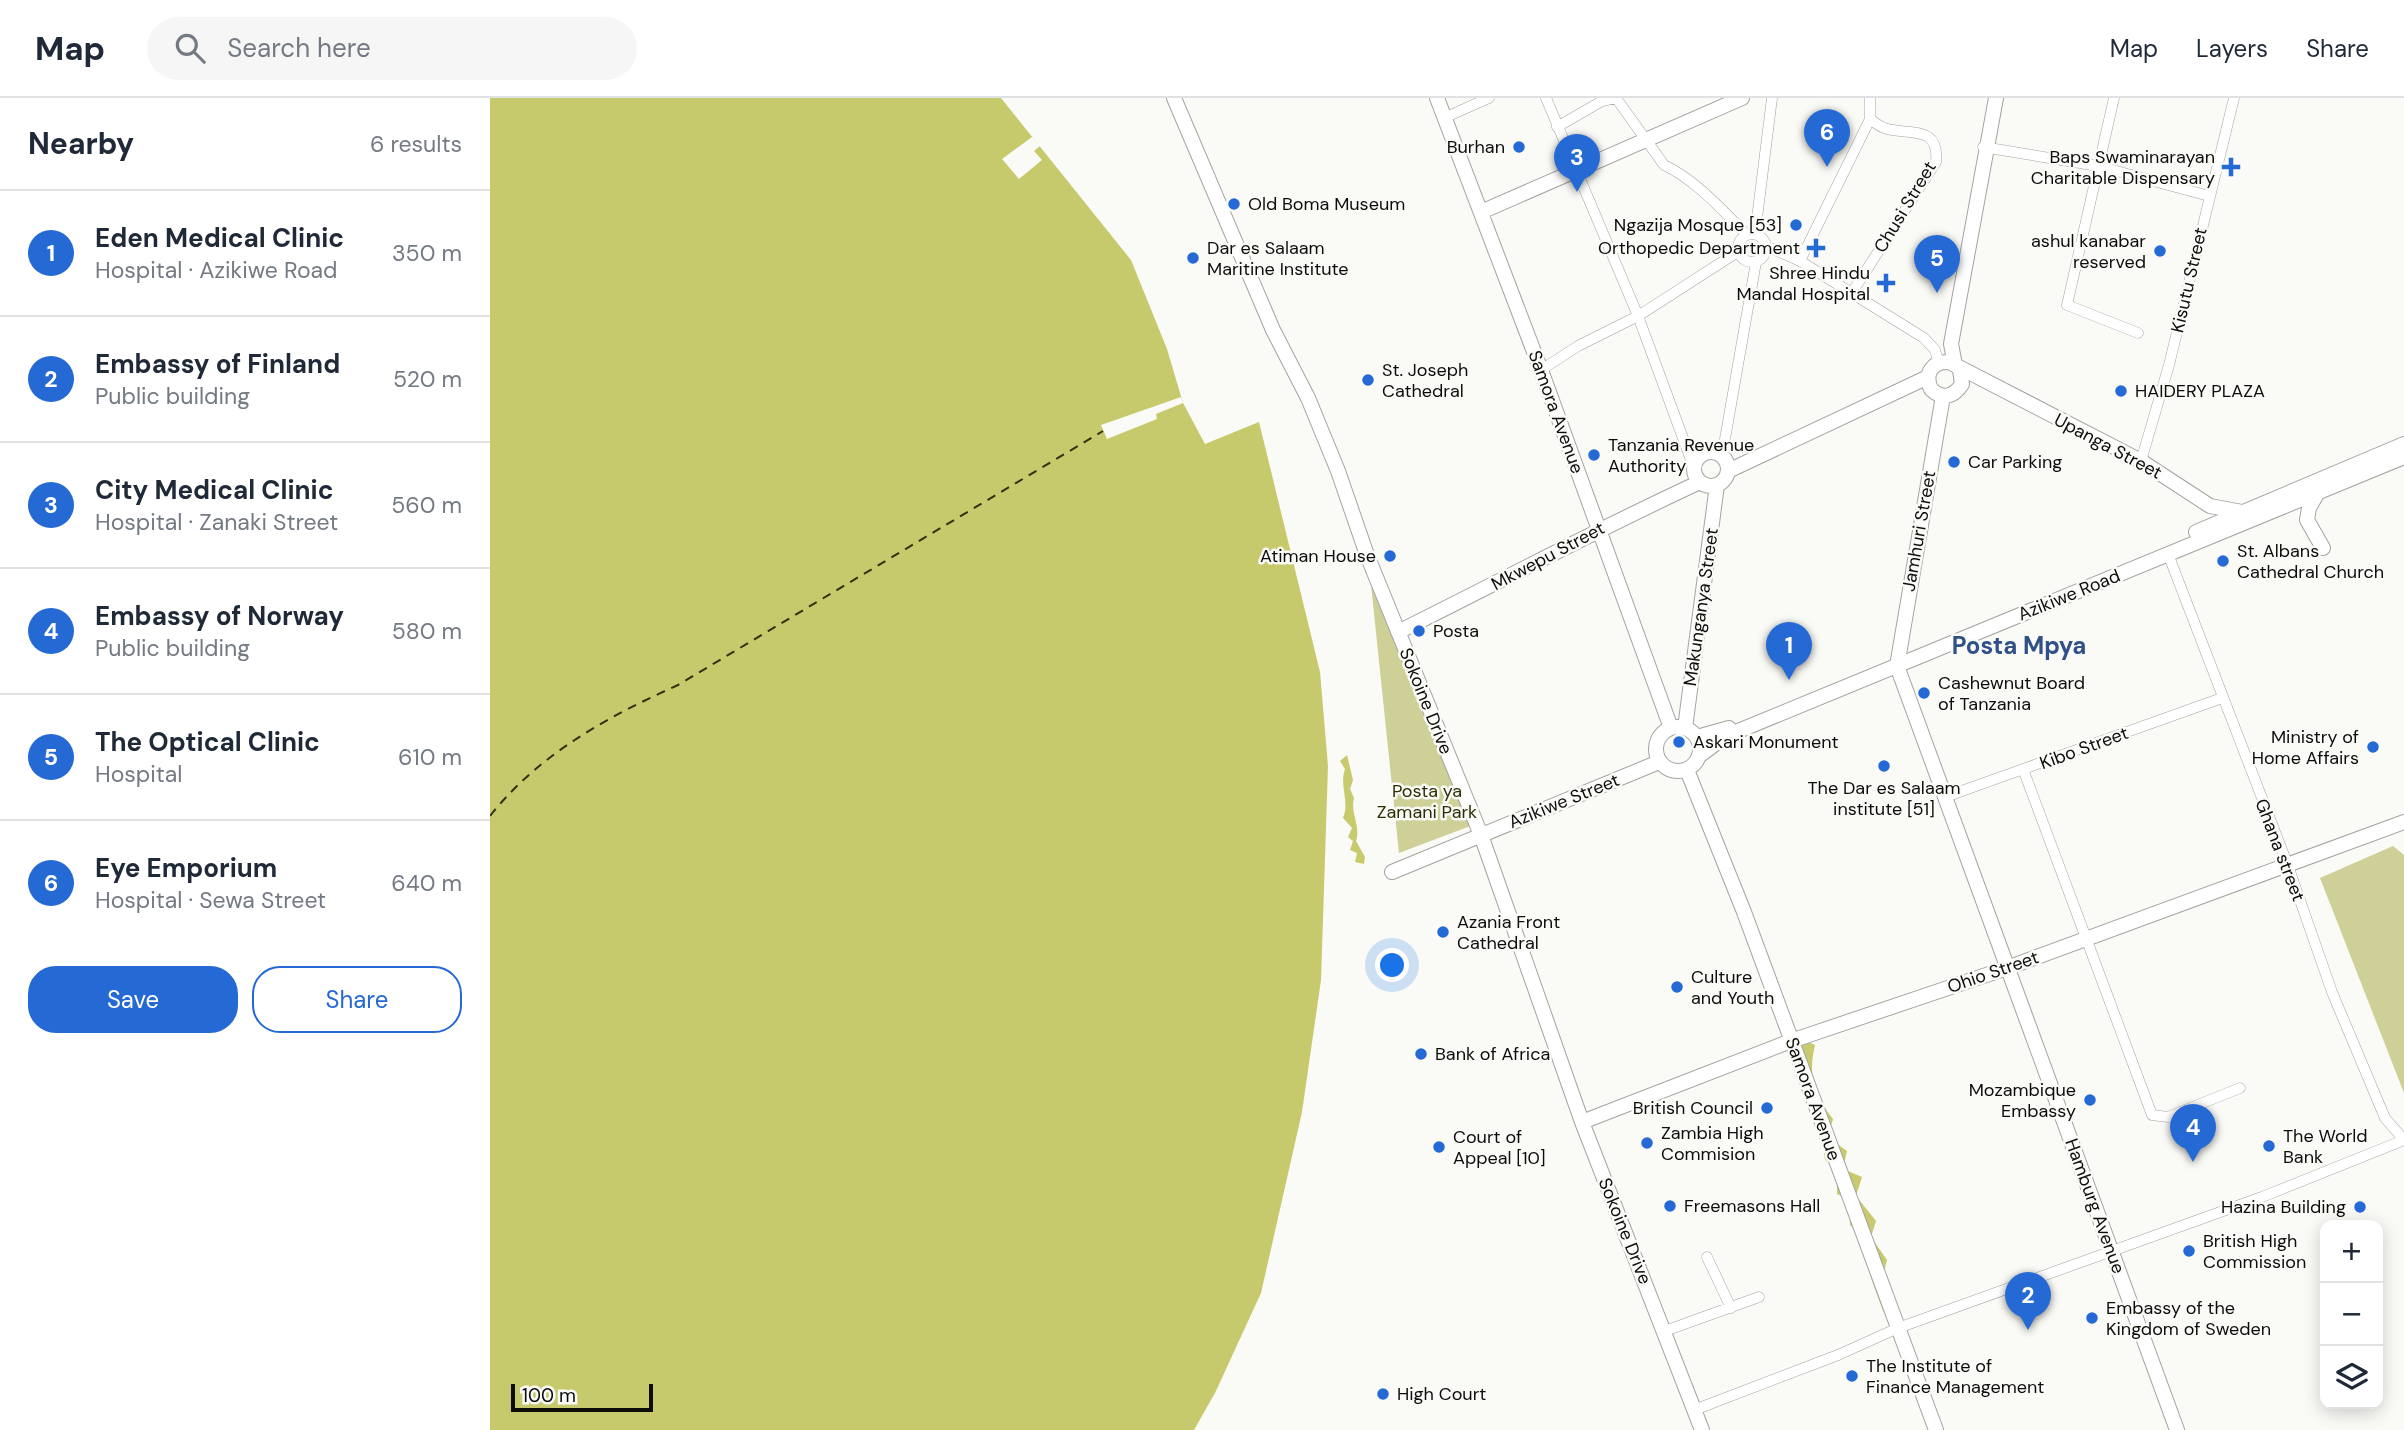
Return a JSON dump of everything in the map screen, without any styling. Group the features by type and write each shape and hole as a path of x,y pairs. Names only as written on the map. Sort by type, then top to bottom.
{"street":[{"name":"Sokoine Drive","path":"1174,98 1273,330 1308,398 1354,511 1367,555 1481,835 1582,1122 1702,1430"},
{"name":"Samora Avenue","path":"1437,98 1541,370 1598,529 1678,728"},
{"path":"1444,118 1489,98"},
{"path":"1546,98 1638,316 1697,475 1717,485 1724,480 1728,471 1928,377"},
{"path":"1557,127 1602,101 1616,98 1649,139 1664,165 1704,193 1751,234 1764,239 1764,256 1756,262 1749,262 1739,251 1739,243 1751,234 1772,98"},
{"path":"1481,212 1742,98"},
{"path":"1800,261 1870,119 1871,98"},
{"path":"1952,369 1932,367 1928,377 1931,389 1943,396 1951,395 1952,369 1990,98"},
{"path":"1985,147 1996,98"},
{"path":"2114,98 2067,305 2138,333"},
{"name":"Kisutu Street","path":"2141,461 2169,365 2234,98"},
{"name":"Chusi Street","path":"1851,294 1936,162 1929,136 1884,128 1870,119"},
{"path":"1985,147 2098,166 2209,196"},
{"path":"1766,246 1800,261 1924,338 1952,369"},
{"path":"1541,370 1638,316 1739,251"},
{"path":"1728,471 1722,456 1756,262"},
{"name":"Upanga Street","path":"1952,369 1982,381 2141,461 2210,506 2250,515"},
{"name":"Jamhuri Street","path":"1896,662 1943,396"},
{"name":"Azikiwe Road","path":"1697,737 1720,733 2168,554 2404,444"},
{"name":"Mkwepu Street","path":"1398,632 1544,560 1697,475 1702,455 1713,452 1722,456"},
{"name":"Azikiwe Road","path":"1699,756 1726,736 2202,529 2318,492 2404,457"},
{"name":"Makunganya Street","path":"1678,728 1717,485"},
{"path":"2318,492 2306,520 2323,548"},
{"path":"2202,529 2209,517 2210,506"},
{"name":"Ghana street","path":"2168,554 2287,863 2332,992 2385,1118 2404,1140"},
{"name":"Hamburg Avenue","path":"1896,662 2177,1430"},
{"name":"Kibo Street","path":"1945,797 2222,698"},
{"path":"1678,728 1697,737 1699,756 1687,769 1674,771 1659,762 1656,744 1664,731 1678,728"},
{"name":"Azikiwe Street","path":"1392,872 1659,762"},
{"name":"Samora Avenue","path":"1687,769 1936,1430"},
{"path":"2023,769 2152,1115 2168,1117 2240,1087"},
{"name":"Ohio Street","path":"1582,1122 1791,1041 2007,968 2404,822"},
{"path":"1694,1410 1838,1355 1898,1328 2262,1196 2404,1140"},
{"path":"1707,1257 1731,1308"},
{"path":"1665,1331 1759,1297"}],"green space":[{"name":"Posta ya Zamani Park","path":"1370,575 1473,825 1399,853"},
{"path":"2393,846 2404,855 2404,1093 2320,878"}],"shaded area":[{"path":"490,98 1001,98 1131,260 1167,349 1183,403 1205,444 1259,422 1320,672 1328,766 1321,980 1302,1112 1261,1293 1215,1393 1194,1430 490,1430"},
{"path":"1347,755 1353,780 1350,789 1354,798 1356,841 1365,857 1364,864 1355,862 1357,853 1350,850 1353,841 1348,837 1352,828 1343,818 1345,769 1340,761"},
{"path":"1801,1039 1815,1045 1812,1065 1814,1084 1833,1119 1828,1137 1847,1151 1843,1169 1862,1177 1856,1196 1876,1221 1871,1237 1887,1260 1881,1283 1894,1295 1891,1313 1884,1313 1874,1286 1864,1238 1850,1225 1849,1199 1837,1194 1837,1169 1825,1160 1822,1136 1814,1126 1816,1108 1807,1102 1801,1068 1789,1051"}],"pier":[{"path":"1032,137 1040,146 1034,151 1042,160 1019,179 1002,159"},
{"path":"1181,397 1183,403 1156,414 1157,419 1107,439 1101,425"}],"ferry route":[{"path":"490,816 530,774 576,739 626,710 678,685 1103,431"}],"place":[{"name":"Burhan","path":"1519,147"},
{"name":"Eye Emporium","path":"1827,167"},
{"name":"Baps Swaminarayan Charitable Dispensary","path":"2231,167"},
{"name":"City Medical Clinic","path":"1577,192"},
{"name":"Old Boma Museum","path":"1234,204"},
{"name":"Ngazija Mosque [53]","path":"1796,225"},
{"name":"Orthopedic Department","path":"1816,248"},
{"name":"ashul kanabar reserved","path":"2160,251"},
{"name":"Dar es Salaam Maritine Institute","path":"1193,258"},
{"name":"Shree Hindu Mandal Hospital","path":"1886,283"},
{"name":"The Optical Clinic","path":"1937,293"},
{"name":"St. Joseph Cathedral","path":"1368,380"},
{"name":"HAIDERY PLAZA","path":"2121,391"},
{"name":"Tanzania Revenue Authority","path":"1594,455"},
{"name":"Car Parking","path":"1954,462"},
{"name":"Atiman House","path":"1390,556"},
{"name":"St. Albans Cathedral Church","path":"2223,561"},
{"name":"Posta","path":"1419,631"},
{"name":"Eden Medical Clinic","path":"1789,680"},
{"name":"Cashewnut Board of Tanzania","path":"1924,693"},
{"name":"Askari Monument","path":"1679,742"},
{"name":"Ministry of Home Affairs","path":"2373,747"},
{"name":"The Dar es Salaam institute [51]","path":"1884,766"},
{"name":"Azania Front Cathedral","path":"1443,932"},
{"name":"Culture and Youth","path":"1677,987"},
{"name":"Bank of Africa","path":"1421,1054"},
{"name":"Mozambique Embassy","path":"2090,1100"},
{"name":"British Council","path":"1767,1108"},
{"name":"Zambia High Commision","path":"1647,1143"},
{"name":"The World Bank","path":"2269,1146"},
{"name":"Court of Appeal [10]","path":"1439,1147"},
{"name":"Embassy of Norway","path":"2193,1162"},
{"name":"Freemasons Hall","path":"1670,1206"},
{"name":"Hazina Building","path":"2360,1207"},
{"name":"British High Commission","path":"2189,1251"},
{"name":"Embassy of the Kingdom of Sweden","path":"2092,1318"},
{"name":"Embassy of Finland","path":"2028,1330"},
{"name":"The Institute of Finance Management","path":"1852,1376"},
{"name":"High Court","path":"1383,1394"}],"district":[{"name":"Posta Mpya","path":"2019,646"}]}
